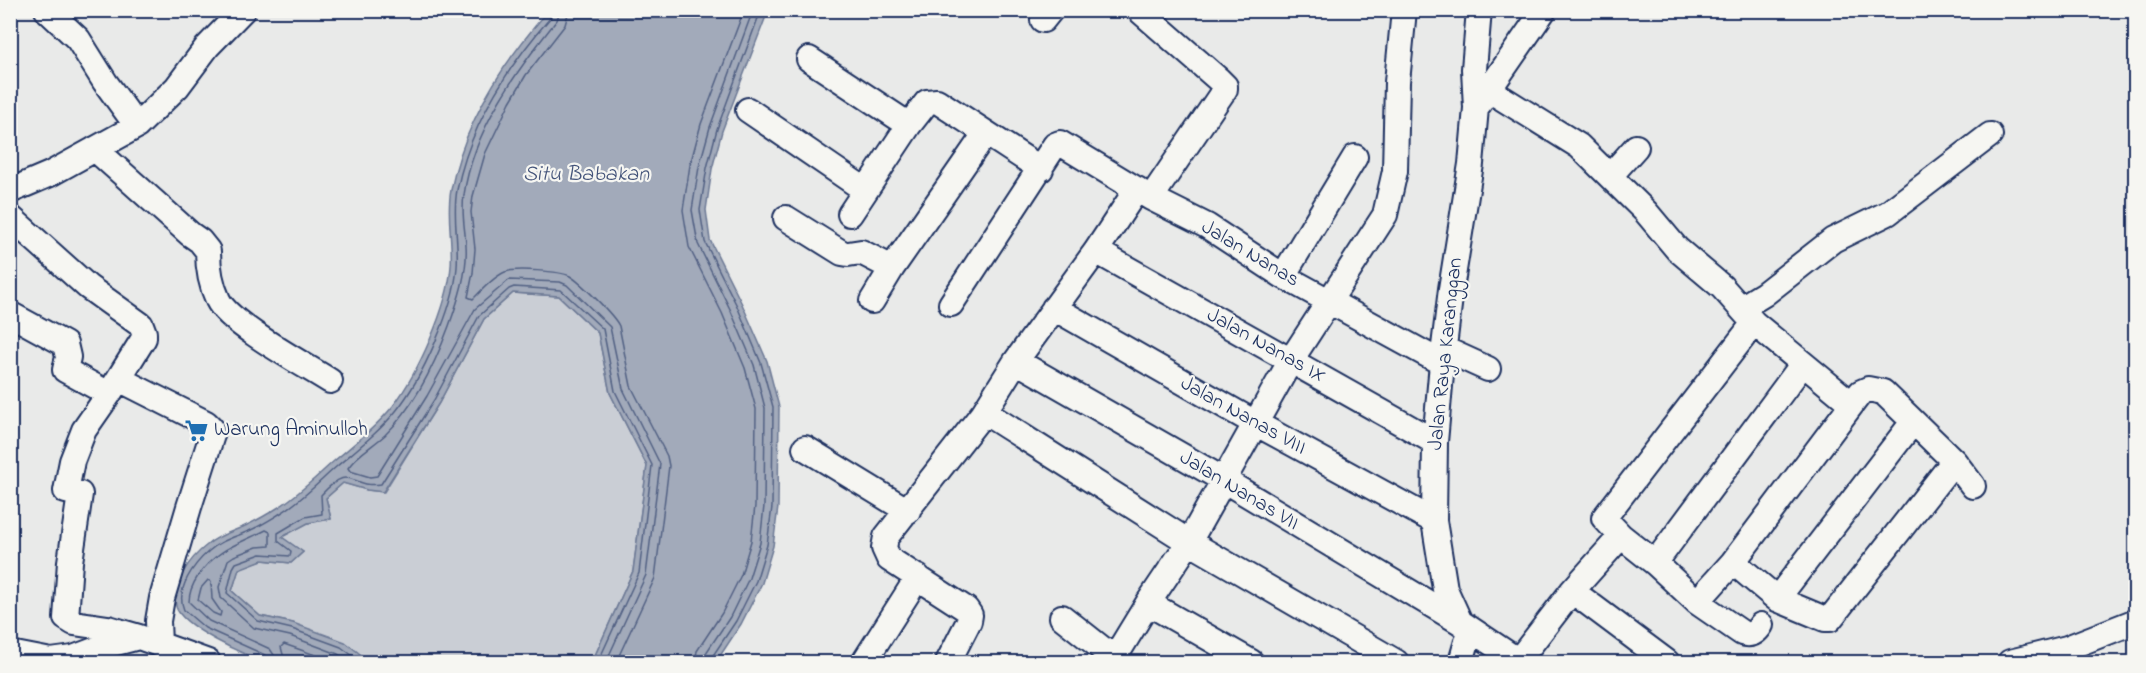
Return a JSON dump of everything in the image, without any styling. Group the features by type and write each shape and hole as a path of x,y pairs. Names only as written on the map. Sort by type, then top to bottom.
{"street":[{"path":"47,10 78,39 137,126"},
{"path":"10,190 50,174 137,126 177,87 207,47 243,10"},
{"path":"948,663 969,621 969,615 966,609 888,559 884,548 886,537 984,412 1016,361 1096,251 1226,89 1218,79 1139,10"},
{"path":"1062,617 1115,661 1148,603 1189,542 1291,360 1380,224 1385,215 1395,171 1397,82 1404,10"},
{"name":"Jalan Raya Karanggan","path":"1465,627 1445,589 1434,521 1435,442 1451,289 1482,99 1474,69 1479,10"},
{"path":"1544,10 1482,99 1579,146 1646,212 1677,249 1722,287 1747,315 1803,365 1852,405"},
{"path":"809,59 909,125"},
{"path":"850,214 909,125 927,102 932,100 937,101 1041,169 951,304"},
{"path":"748,110 865,190"},
{"path":"872,301 892,268 985,134"},
{"path":"1761,625 1754,634 1742,633 1697,602 1621,536 1604,518 1764,294 1833,240 1888,213 1990,135"},
{"name":"Jalan Nanas","path":"1041,169 1056,145 1060,143 1144,194 1207,226 1283,276 1328,301 1443,356 1488,369"},
{"path":"1610,176 1636,147"},
{"path":"95,149 200,241 208,251 208,267 216,296 232,318 330,381"},
{"path":"1283,276 1355,157"},
{"path":"10,218 88,286 141,325 144,333 144,338 114,387 84,430 72,461 66,491 80,494 66,618 74,623 108,628 208,663"},
{"path":"786,218 842,253 861,252 892,268"},
{"name":"Jalan Nanas IX","path":"1096,251 1435,442"},
{"name":"Jalan Nanas VIII","path":"1054,308 1255,423 1434,521"},
{"path":"10,314 65,344 68,357 65,370 206,423 211,428 213,435 162,598 158,621 149,641"},
{"name":"Jalan Nanas VII","path":"1016,361 1223,481 1465,627"},
{"path":"1654,563 1803,365"},
{"path":"1697,602 1733,562 1861,392 1868,389 1883,392 1954,462 1973,486"},
{"path":"984,412 1189,542 1396,663"},
{"path":"1777,599 1913,422"},
{"path":"805,447 908,511"},
{"path":"1733,562 1777,599 1830,619 1954,462"},
{"path":"1461,663 1465,627 1519,662 1572,591 1621,536"},
{"path":"864,663 918,578"},
{"path":"1572,591 1667,663"},
{"path":"1148,603 1251,663"},
{"path":"2010,663 2070,655 2136,621"},
{"path":"10,654 51,662 73,658 105,646 149,641"}],"shaded area":[{"path":"513,293 559,296 598,333 610,393 647,466 633,571 592,662 368,662 365,658 293,623 260,616 232,591 239,568 262,560 291,563 303,552 281,537 308,523 331,519 326,498 343,483 384,492 439,403 484,319"}],"water":[{"name":"Situ Babakan","path":"548,11 768,11 722,131 712,169 706,210 710,240 767,361 779,407 778,507 773,546 762,583 741,624 716,662 592,662 633,571 647,466 610,393 598,333 559,296 513,293 484,319 439,403 383,492 343,483 326,498 331,519 308,523 282,537 303,552 291,563 262,560 239,569 232,591 260,616 293,623 345,642 368,662 271,663 231,648 189,623 180,614 175,598 179,580 188,564 211,542 262,517 300,491 372,428 403,392 422,358 438,320 449,282 451,190 465,141 501,72"}],"place":[{"name":"Warung Aminulloh","path":"196,430"}]}
